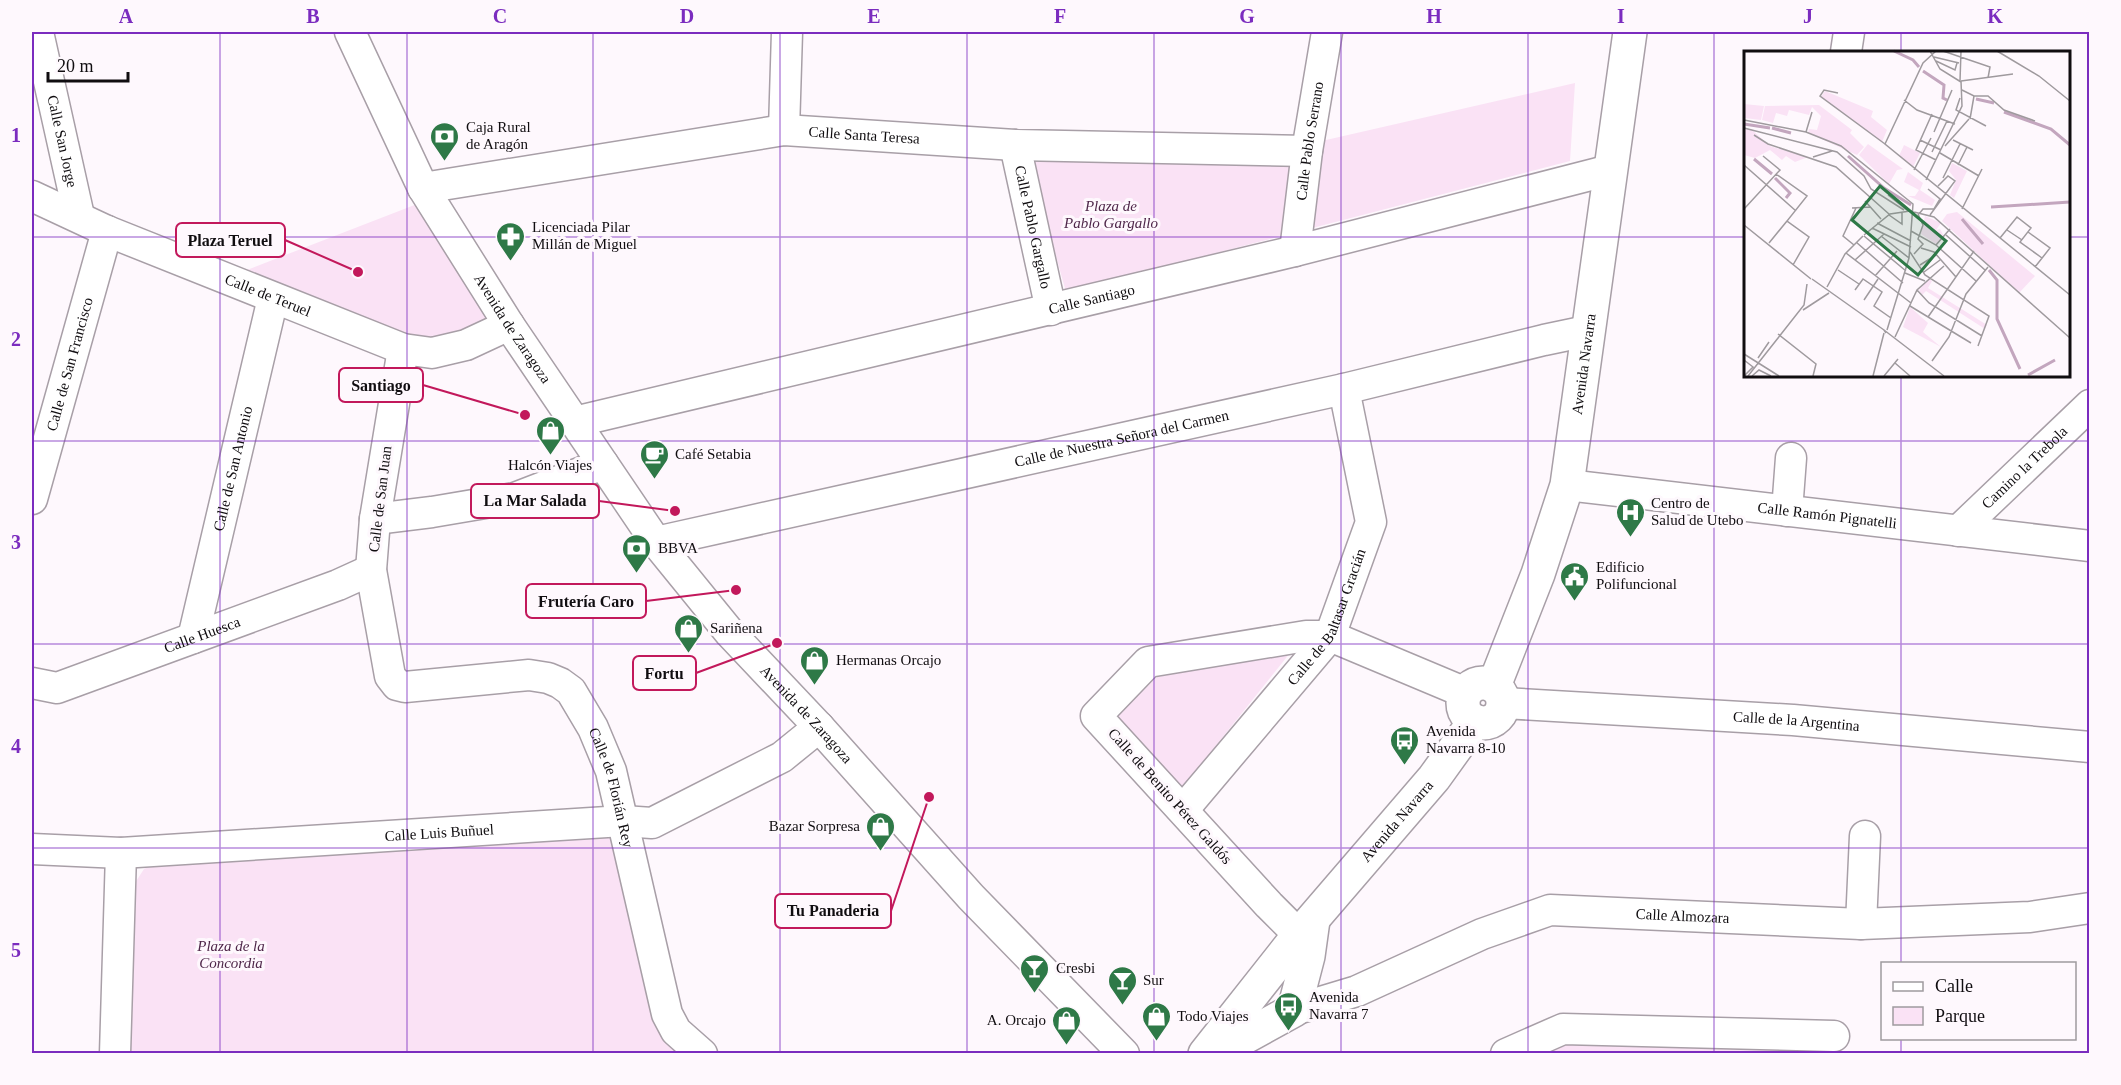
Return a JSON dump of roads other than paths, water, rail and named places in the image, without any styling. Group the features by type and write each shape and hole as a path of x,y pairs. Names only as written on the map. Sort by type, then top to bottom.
{"street":[{"name":"Calle San Jorge","path":"38,32 79,216"},
{"name":"Avenida de Zaragoza","path":"350,32 423,188 509,325 656,542 730,633 819,727 972,897 1124,1053"},
{"path":"784,130 787,32"},
{"name":"Calle Pablo Serrano","path":"1295,251 1307,151 1327,32"},
{"name":"Avenida Navarra","path":"1205,1053 1306,927 1434,778 1484,701 1538,574 1567,485 1630,32"},
{"path":"1846,51 1849,32"},
{"name":"Calle Santa Teresa","path":"423,188 784,130 1015,145 1307,151"},
{"name":"Calle Pablo Gargallo","path":"1015,145 1051,310"},
{"name":"Calle Santiago","path":"574,422 1295,251 1610,171"},
{"name":"Calle de Teruel","path":"32,196 107,231 403,349 432,353 466,345 509,325"},
{"name":"Calle de San Francisco","path":"32,499 107,231"},
{"name":"Calle de San Antonio","path":"193,638 273,298"},
{"name":"Calle de Nuestra Señora del Carmen","path":"656,542 1344,389 1544,339 1587,331"},
{"name":"Calle de San Juan","path":"394,683 390,676 371,570 375,519 403,349"},
{"name":"Calle de Baltasar Gracián","path":"1183,810 1330,636 1371,522 1344,389"},
{"name":"Camino la Trebola","path":"1958,531 2090,405"},
{"path":"1786,511 1791,458"},
{"path":"375,519 515,498 603,464"},
{"name":"Calle Ramón Pignatelli","path":"1567,485 2090,546"},
{"name":"Calle Huesca","path":"32,683 57,688 338,585 371,570"},
{"name":"Calle de Benito Pérez Galdós","path":"1306,927 1269,905 1096,716 1148,662 1306,636 1330,636 1484,701"},
{"name":"Calle de Florián Rey","path":"394,683 405,687 529,675 560,683 570,691 578,701 603,748 611,771 668,1014 676,1031 702,1053"},
{"name":"Calle de la Argentina","path":"1484,701 1793,720 2090,747"},
{"name":"Calle Luis Buñuel","path":"32,849 121,853 623,821 652,823 782,757 819,727"},
{"path":"1861,924 1865,836"},
{"path":"115,1053 121,853"},
{"name":"Calle Almozara","path":"1288,1014 1357,991 1482,934 1550,910 1861,924 2030,917 2090,908"},
{"path":"1214,1053 1288,1014 1308,956 1306,927"},
{"path":"1256,991 1267,1008 1288,1014"},
{"path":"1506,1053 1563,1029 1834,1036"}],"place":[{"name":"Caja Rural de Aragón","path":"445,162"},
{"name":"Licenciada Pilar Millán de Miguel","path":"511,262"},
{"name":"Plaza Teruel","path":"358,272"},
{"name":"Santiago","path":"525,415"},
{"name":"Halcón Viajes","path":"550,456"},
{"name":"Café Setabia","path":"654,480"},
{"name":"La Mar Salada","path":"675,511"},
{"name":"Centro de Salud de Utebo","path":"1630,538"},
{"name":"BBVA","path":"637,574"},
{"name":"Frutería Caro","path":"736,590"},
{"name":"Edificio Polifuncional","path":"1575,602"},
{"name":"Fortu","path":"777,643"},
{"name":"Sariñena","path":"689,654"},
{"name":"Hermanas Orcajo","path":"815,686"},
{"name":"Avenida Navarra 8-10","path":"1405,766"},
{"name":"Tu Panaderia","path":"929,797"},
{"name":"Bazar Sorpresa","path":"881,852"},
{"name":"Cresbi","path":"1035,994"},
{"name":"Sur","path":"1122,1006"},
{"name":"Avenida Navarra 7","path":"1288,1032"},
{"name":"Todo Viajes","path":"1156,1042"},
{"name":"A. Orcajo","path":"1067,1046"}],"park label":[{"name":"Plaza de Pablo Gargallo","path":"1111,214"},
{"name":"Plaza de la Concordia","path":"231,954"}]}
